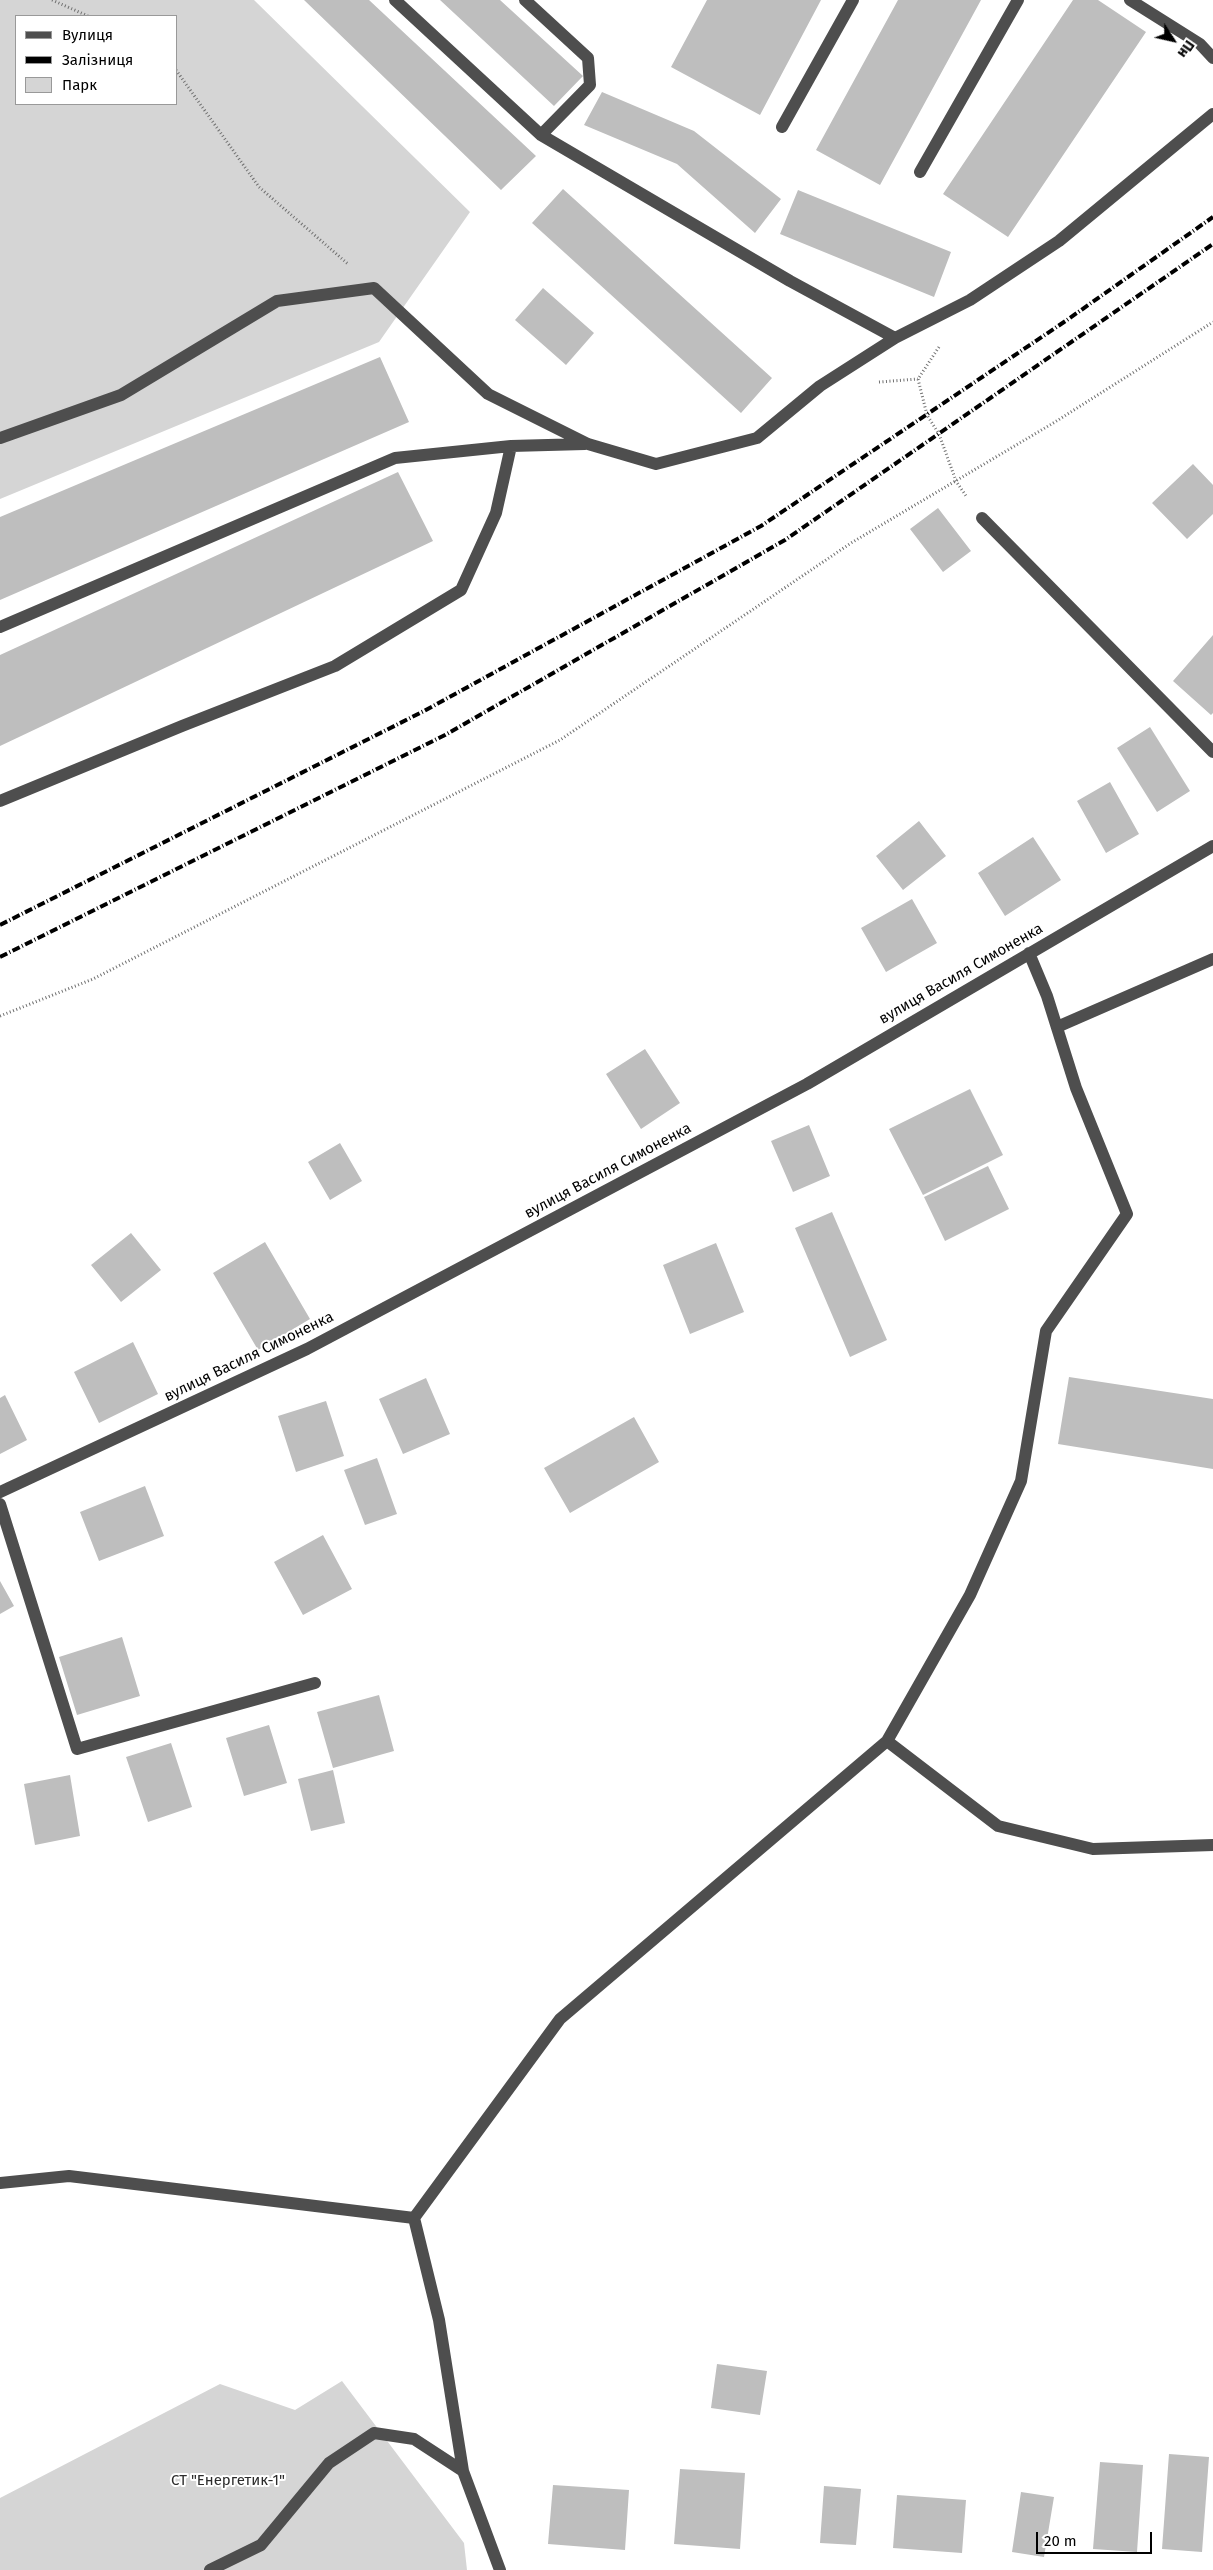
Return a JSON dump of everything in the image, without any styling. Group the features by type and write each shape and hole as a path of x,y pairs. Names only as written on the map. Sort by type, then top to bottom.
{"street":[{"path":"396,0 540,135 790,281 894,338"},
{"path":"525,0 588,58 590,85 540,135"},
{"path":"782,127 853,0"},
{"path":"920,172 1018,0"},
{"path":"1130,0 1200,44 1213,58"},
{"path":"0,438 121,395 277,301 374,288 488,394 588,444 656,464 757,438 820,386 894,338 970,300 1059,241 1213,114"},
{"path":"0,627 395,458 511,446 588,444"},
{"path":"0,801 182,726 335,666 461,590 496,513 511,446"},
{"path":"982,518 1213,752"},
{"name":"вулиця Василя Симоненка","path":"0,1492 307,1350 807,1084 1213,846"},
{"path":"414,2218 560,2019 887,1741 970,1596 1022,1480 1046,1331 1127,1214 1076,1088 1047,996 1029,953"},
{"path":"1057,1027 1213,959"},
{"path":"0,1504 77,1749 315,1683"},
{"path":"887,1741 998,1826 1093,1849 1213,1845"},
{"path":"0,2183 69,2176 414,2218"},
{"path":"414,2218 439,2320 463,2471 500,2570"},
{"path":"210,2570 261,2545 329,2463 374,2433 414,2440 463,2471"}],"path":[{"path":"52,0 86,15"},
{"path":"178,73 259,187 374,288"},
{"path":"0,1016 94,979 560,740 851,543 1055,422 1213,322"},
{"path":"944,340 918,379 927,415 939,434 956,481 982,518"}],"green space":[{"path":"0,0 254,0 470,212 379,342 0,499"},
{"name":"СТ \"Енергетик-1\"","path":"342,2381 464,2543 467,2570 0,2570 0,2498 220,2384 295,2410"}],"building":[{"path":"304,0 369,0 536,156 501,190"},
{"path":"440,0 500,0 583,76 554,106"},
{"path":"707,0 821,0 760,115 671,67"},
{"path":"898,0 981,0 880,185 816,150"},
{"path":"1073,0 1098,0 1146,32 1008,237 943,194"},
{"path":"602,92 694,131 781,199 755,233 677,164 584,125"},
{"path":"563,189 772,378 741,413 532,223"},
{"path":"798,190 951,252 934,297 780,234"},
{"path":"543,288 594,333 566,365 515,320"},
{"path":"380,357 409,422 0,600 0,517"},
{"path":"1193,464 1213,485 1213,514 1187,539 1152,503"},
{"path":"398,472 433,541 0,746 0,655"},
{"path":"938,508 971,551 943,572 910,529"},
{"path":"1213,635 1213,713 1211,715 1173,681"},
{"path":"1150,727 1190,791 1157,812 1117,748"},
{"path":"1110,782 1139,834 1106,853 1077,801"},
{"path":"919,821 946,856 903,890 876,856"},
{"path":"1033,837 1061,880 1005,916 978,873"},
{"path":"912,899 937,943 886,972 861,928"},
{"path":"645,1049 680,1103 641,1129 606,1074"},
{"path":"970,1089 1003,1155 923,1195 889,1129"},
{"path":"809,1125 830,1176 793,1192 771,1141"},
{"path":"340,1143 362,1181 330,1200 308,1162"},
{"path":"988,1166 1009,1209 945,1241 924,1197"},
{"path":"832,1212 887,1340 850,1357 795,1228"},
{"path":"131,1233 161,1270 121,1302 91,1265"},
{"path":"265,1242 310,1319 258,1350 213,1273"},
{"path":"716,1243 744,1312 690,1334 663,1265"},
{"path":"133,1342 158,1394 99,1423 74,1372"},
{"path":"1069,1377 1213,1399 1213,1469 1058,1444"},
{"path":"426,1378 450,1434 403,1454 379,1399"},
{"path":"5,1395 27,1440 0,1454 0,1398"},
{"path":"326,1401 344,1456 296,1472 278,1416"},
{"path":"634,1417 659,1462 570,1513 544,1468"},
{"path":"377,1458 397,1514 365,1525 344,1470"},
{"path":"145,1486 164,1536 99,1561 80,1512"},
{"path":"323,1535 352,1589 303,1615 274,1562"},
{"path":"0,1581 14,1606 0,1614"},
{"path":"122,1637 140,1696 77,1715 59,1657"},
{"path":"379,1695 394,1751 333,1768 317,1712"},
{"path":"269,1725 287,1783 244,1796 226,1738"},
{"path":"171,1743 192,1807 148,1822 126,1757"},
{"path":"333,1770 345,1823 311,1831 298,1779"},
{"path":"70,1775 80,1836 35,1845 24,1784"},
{"path":"717,2364 767,2371 760,2415 711,2408"},
{"path":"1169,2454 1209,2457 1202,2552 1162,2549"},
{"path":"1100,2462 1143,2465 1137,2552 1093,2549"},
{"path":"680,2469 745,2473 740,2549 674,2544"},
{"path":"553,2485 629,2490 625,2550 548,2544"},
{"path":"824,2486 861,2489 856,2545 820,2543"},
{"path":"1021,2492 1054,2497 1044,2557 1012,2552"},
{"path":"897,2495 966,2500 962,2553 893,2548"}],"railway":[{"path":"0,925 424,711 761,526 1067,320 1213,217"},
{"path":"0,957 445,735 785,540 1213,244"}]}
